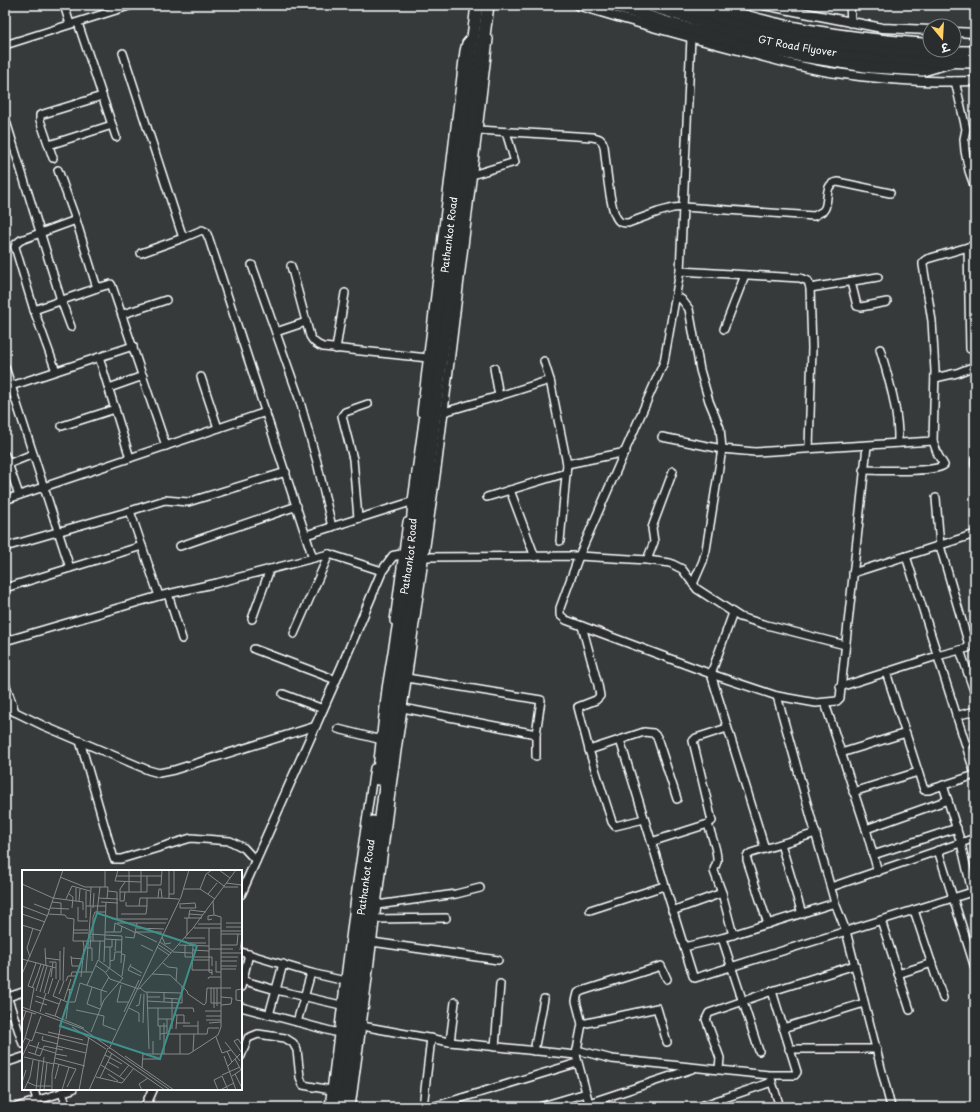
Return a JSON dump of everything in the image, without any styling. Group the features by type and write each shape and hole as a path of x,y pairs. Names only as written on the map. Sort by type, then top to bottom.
{"highway":[{"name":"Pathankot Road","path":"335,1107 376,796 388,689 414,556 412,501 432,364 477,5"},
{"path":"344,1107 414,556 489,5"},
{"path":"612,5 749,46 872,67 923,70 950,62 975,60"},
{"name":"GT Road Flyover","path":"648,5 671,8 768,31 824,42 878,50 922,51"},
{"path":"707,5 770,22 826,34 922,44"},
{"name":"GT Road Flyover","path":"671,8 769,40 824,51 881,58 950,62"},
{"name":"GT Road Flyover","path":"962,55 975,60"}],"street":[{"path":"64,5 70,24"},
{"path":"5,45 132,5"},
{"path":"329,1107 357,882 378,738 444,412 491,22 489,5"},
{"path":"577,5 691,38 782,62 829,72 897,80 975,81"},
{"path":"764,5 882,28 922,30"},
{"path":"850,5 851,23"},
{"path":"78,22 116,137"},
{"path":"962,32 975,33"},
{"path":"306,535 412,501 464,50 466,43 474,34"},
{"path":"691,38 680,271 664,362 580,556 559,612 562,617 582,626 711,674 777,696 816,703 825,703 838,700 840,698 863,470 867,446"},
{"path":"123,53 183,238"},
{"path":"955,81 966,129 964,139 965,151 969,171 975,188"},
{"path":"53,158 40,116 102,96"},
{"path":"5,118 61,300 71,327"},
{"path":"49,145 112,125"},
{"path":"478,130 592,137 602,140 604,146 608,188 617,219 623,223 628,223 673,208 684,207 814,216 823,211 825,208 829,186 834,183 890,193"},
{"path":"472,175 515,162 506,132"},
{"path":"58,170 76,220 97,288"},
{"path":"56,371 34,310 15,247 21,240 76,220"},
{"path":"141,253 202,230 208,235 313,558"},
{"path":"863,470 930,470 943,467 944,465 933,442 935,378 932,321 923,262 927,259 971,246 970,349"},
{"path":"252,265 276,332 318,462 332,527"},
{"path":"291,266 310,336 313,342 323,347 336,349 428,358"},
{"path":"680,271 800,278 808,281 810,288 812,348 809,448"},
{"path":"724,329 744,275"},
{"path":"810,288 878,277"},
{"path":"851,282 857,306 861,307 887,302"},
{"path":"34,310 97,288 110,284 112,286 166,446"},
{"path":"336,349 344,293"},
{"path":"676,296 682,300 689,309 702,377 709,401 720,428 722,449 706,550 693,584"},
{"path":"122,314 166,300"},
{"path":"276,332 306,322"},
{"path":"11,386 133,346"},
{"path":"880,349 890,382 897,417 898,443"},
{"path":"99,357 130,458"},
{"path":"544,361 550,380 567,464 560,541"},
{"path":"935,378 957,373 975,366"},
{"path":"5,367 70,568"},
{"path":"494,368 500,396"},
{"path":"109,388 143,376"},
{"path":"201,377 218,428"},
{"path":"444,412 550,380"},
{"path":"358,518 353,459 342,416 345,412 368,404"},
{"path":"62,426 115,409"},
{"path":"5,500 266,412"},
{"path":"662,437 722,449 755,452 933,442"},
{"path":"567,464 626,452"},
{"path":"8,464 33,454"},
{"path":"5,455 19,495"},
{"path":"975,460 975,465"},
{"path":"647,560 654,542 652,528 673,471"},
{"path":"5,547 165,500 188,502 286,472"},
{"path":"487,497 566,473"},
{"path":"510,490 535,557"},
{"path":"840,688 886,672 969,647 971,639 940,546 936,498"},
{"path":"180,546 297,506"},
{"path":"130,511 159,596"},
{"path":"853,573 974,536"},
{"path":"5,588 142,546"},
{"path":"5,641 159,596 217,583 329,554 382,571"},
{"path":"294,634 329,554"},
{"path":"242,892 316,726 382,571 393,556 580,556 647,560 670,563 682,569 697,589 733,614 749,621 845,645"},
{"path":"351,1107 407,678 414,556"},
{"path":"886,672 924,790 929,790 975,775 906,556"},
{"path":"252,619 270,569"},
{"path":"168,594 182,639"},
{"path":"733,614 711,674 764,849"},
{"path":"582,626 600,696 596,700 578,707 589,750 613,824 616,826 644,819"},
{"path":"254,649 336,680"},
{"path":"960,650 975,694"},
{"path":"966,670 975,667"},
{"path":"407,678 542,700 536,734 536,756"},
{"path":"5,683 14,712"},
{"path":"283,694 323,708"},
{"path":"777,696 835,903 846,931 891,1107"},
{"path":"825,703 866,829 878,872"},
{"path":"5,707 80,742 148,770 159,773 174,770 316,726"},
{"path":"403,708 536,734"},
{"path":"956,716 975,710"},
{"path":"651,842 711,823 712,820 693,741 696,738 727,728"},
{"path":"338,729 378,738"},
{"path":"589,750 644,732 655,734 677,799"},
{"path":"842,753 906,733"},
{"path":"620,740 664,886 693,976 695,978 732,968 880,920 974,894 957,828 943,785"},
{"path":"80,742 114,859 121,859 191,838 230,841 244,848 256,861"},
{"path":"853,792 918,772"},
{"path":"866,829 948,800"},
{"path":"708,824 717,856 714,871 722,893 733,935"},
{"path":"873,855 957,828"},
{"path":"768,924 747,856 751,853 816,833"},
{"path":"831,887 975,838"},
{"path":"780,844 802,914"},
{"path":"938,850 952,899 973,956 975,968"},
{"path":"590,910 664,886"},
{"path":"377,905 456,894 480,888"},
{"path":"672,910 722,893"},
{"path":"684,947 733,935 835,903"},
{"path":"914,910 943,998"},
{"path":"375,919 446,918"},
{"path":"880,920 910,1010"},
{"path":"722,938 759,1051"},
{"path":"372,942 498,960"},
{"path":"242,952 311,973 345,981"},
{"path":"242,978 248,954"},
{"path":"898,974 932,963"},
{"path":"269,1015 283,964"},
{"path":"719,1069 720,1058 708,1025 707,1015 742,1000 855,965"},
{"path":"667,979 661,966 578,993 576,1001 582,1024 577,1056 586,1093 590,1105 696,1067"},
{"path":"297,1022 311,973"},
{"path":"242,982 341,1005"},
{"path":"495,1047 500,984"},
{"path":"362,1026 450,1042 577,1056 769,1075 793,1076 796,1075 797,1072 772,991"},
{"path":"21,1032 8,1010 6,995 22,992"},
{"path":"534,1051 544,999"},
{"path":"450,1042 454,1002"},
{"path":"783,1028 864,1003"},
{"path":"242,1007 338,1033"},
{"path":"582,1024 657,1008 667,1042"},
{"path":"242,1053 248,1038 258,1034 285,1038 293,1043 297,1050 300,1077 304,1085 331,1090"},
{"path":"424,1107 430,1038"},
{"path":"789,1049 877,1049"},
{"path":"432,1107 456,1104 577,1056"},
{"path":"5,1062 22,1057"},
{"path":"769,1075 780,1107"},
{"path":"698,1107 772,1082"},
{"path":"34,1090 37,1101"},
{"path":"17,1107 69,1090"},
{"path":"145,1107 153,1090"},
{"path":"62,1092 67,1107"},
{"path":"539,1107 586,1093"}]}
